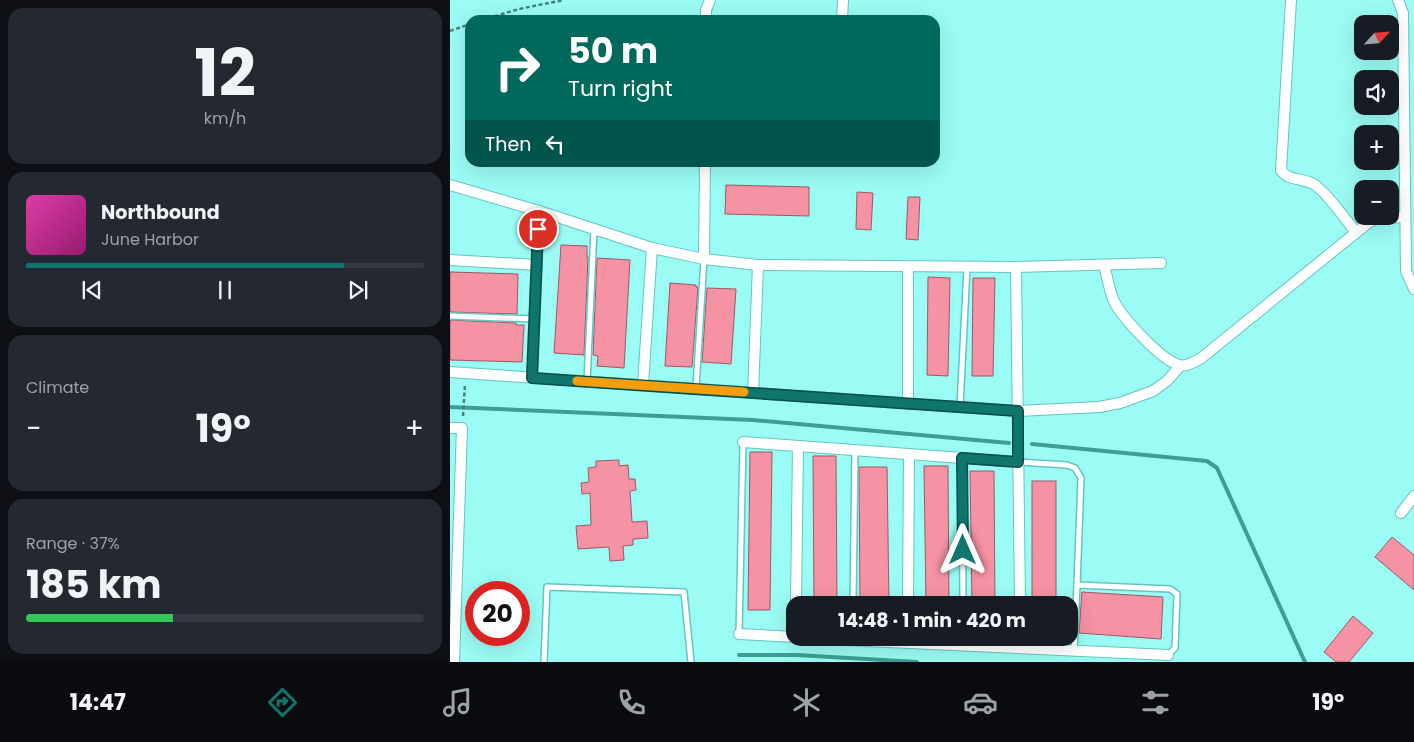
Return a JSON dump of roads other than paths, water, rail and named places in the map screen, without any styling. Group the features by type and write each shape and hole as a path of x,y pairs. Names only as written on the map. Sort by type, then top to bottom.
{"street":[{"path":"706,15 710,0"},
{"path":"842,15 843,0"},
{"path":"1291,0 1281,170 1289,177 1308,181 1315,185 1356,232"},
{"path":"1398,0 1403,13 1406,271 1414,289"},
{"path":"704,259 705,167"},
{"path":"450,185 539,211 652,248 704,259 758,265 1016,267 1161,263"},
{"path":"532,378 539,211"},
{"path":"1104,265 1114,300 1127,320 1165,358 1180,366 1187,365 1200,358 1368,223 1378,218 1405,217"},
{"path":"643,385 652,248"},
{"path":"450,260 537,265"},
{"path":"753,393 758,265"},
{"path":"908,267 908,404"},
{"path":"1016,267 1020,596"},
{"path":"450,372 1018,411 1099,407 1120,402 1153,390 1167,381 1180,366"},
{"path":"450,428 462,428 454,662"},
{"path":"743,442 1018,462"},
{"path":"796,596 798,446"},
{"path":"908,596 909,454"},
{"path":"1401,513 1414,496"},
{"path":"739,634 786,637"},
{"path":"1001,646 1074,651 1105,657 1168,655"}],"lane":[{"path":"587,381 594,229"},
{"path":"696,389 704,259"},
{"path":"960,407 967,267"},
{"path":"450,316 534,319"},
{"path":"739,634 743,442"},
{"path":"853,596 855,450"},
{"path":"962,458 963,596"},
{"path":"1018,462 1067,465 1075,468 1081,478 1074,651"},
{"path":"1077,585 1170,589 1177,594 1175,648 1168,655"},
{"path":"544,662 547,587 684,592 690,662"}],"waterway":[{"path":"450,407 753,420 1009,443"},
{"path":"1032,444 1207,461 1217,468 1305,662"},
{"path":"739,655 797,655 917,662"}]}
